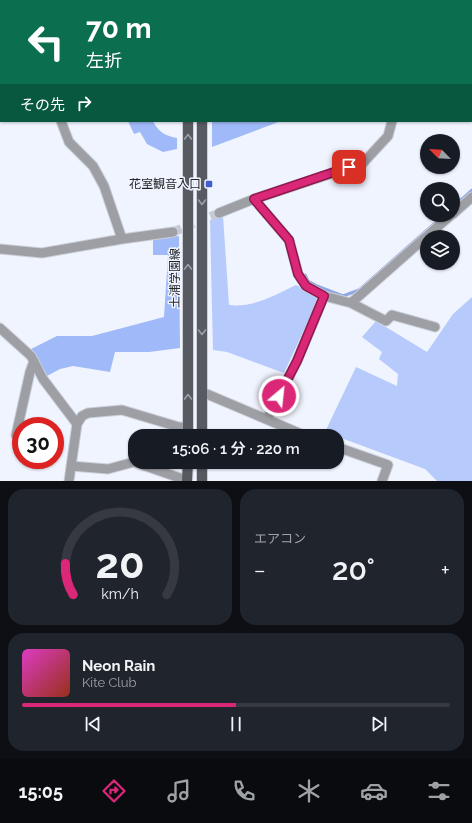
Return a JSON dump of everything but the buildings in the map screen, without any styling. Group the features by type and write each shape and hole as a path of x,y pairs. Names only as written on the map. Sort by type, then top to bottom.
{"main road":[{"name":"土浦学園線","path":"188,122 188,429"},
{"path":"202,122 202,429"},
{"path":"187,479 188,469"},
{"path":"202,469 202,481"}],"street":[{"path":"61,122 69,142 93,166 104,186 122,238"},
{"path":"219,213 254,199 363,163 388,136 392,122"},
{"path":"188,163 202,163"},
{"path":"460,207 472,197"},
{"path":"254,199 289,240 298,274 306,286 324,296 351,304 386,321 392,315 435,327"},
{"path":"351,304 443,222"},
{"path":"0,249 42,253 122,238 173,232"},
{"path":"267,419 297,361 324,296"},
{"path":"0,328 31,356 43,379 77,424"},
{"path":"20,417 30,372 34,361"},
{"path":"202,392 290,429"},
{"path":"69,481 77,424 82,416 88,413 122,410 179,426 184,429"},
{"path":"344,450 388,466 382,481"},
{"path":"71,466 108,469 134,462 187,479"}],"shaded area":[{"path":"128,122 154,122 157,128 163,133 177,138 177,149 163,152 147,144 140,132 134,134"},
{"path":"212,122 278,122 212,147"},
{"path":"223,216 229,305 247,305 255,303 272,297 296,285 318,296 312,313 284,373 227,352 213,350 210,220"},
{"path":"179,236 180,348 149,352 115,352 110,372 73,366 60,369 45,377 41,371 39,361 31,349 57,336 92,336 164,317 168,255 153,255 153,239"},
{"path":"472,297 472,481 437,481 425,469 344,439 344,429 326,429 356,367 397,386 398,374 379,359 382,352 362,337 376,321 427,352 453,314"}],"waterway":[{"path":"460,201 472,190"},
{"path":"305,275 308,281 317,286 343,296 359,290 436,222"}],"tunnel":[{"path":"173,232 219,213"}],"place":[{"name":"花室観音入口","path":"209,184"}],"route":[{"path":"279,396 297,361 324,296 306,286 298,274 289,240 254,199 349,167"}]}
